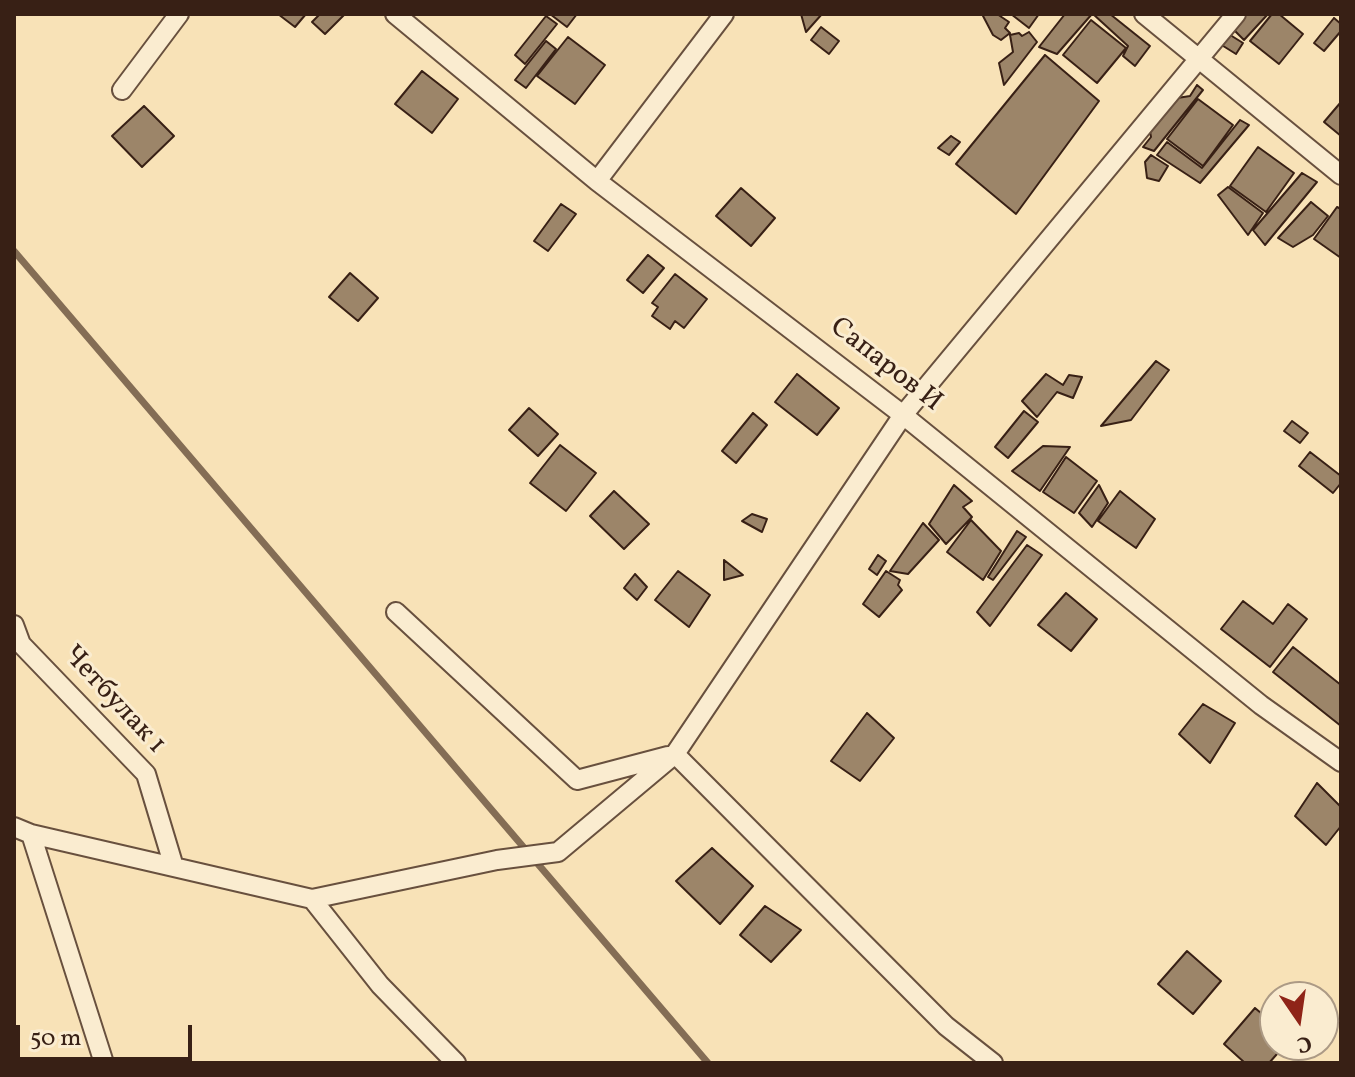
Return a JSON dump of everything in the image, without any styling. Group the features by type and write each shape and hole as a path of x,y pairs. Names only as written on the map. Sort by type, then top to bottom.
{"street":[{"path":"122,90 179,14"},
{"name":"Сапаров И","path":"395,14 597,181 903,415 1261,705 1341,762"},
{"path":"597,181 724,14"},
{"path":"1144,14 1341,175"},
{"path":"23,831 312,899 497,860 558,852 675,754 903,415 1236,14"},
{"path":"396,612 577,780 675,754"},
{"name":"Четбулак 1","path":"14,625 21,644 146,774 174,867"},
{"path":"675,754 946,1026 993,1063"},
{"path":"23,831 104,1063"},
{"path":"312,899 380,985 456,1063"}],"building":[{"path":"278,14 306,14 295,27"},
{"path":"320,14 345,14 325,34 312,22"},
{"path":"550,14 577,14 567,27"},
{"path":"801,14 822,14 806,32"},
{"path":"982,14 997,14 1009,22 1005,28 1010,33 1001,40 993,35"},
{"path":"1011,14 1039,14 1029,28"},
{"path":"1065,14 1092,14 1057,54 1039,47"},
{"path":"1093,14 1110,14 1150,46 1135,66 1123,56 1128,46"},
{"path":"1239,14 1268,14 1244,40 1230,26"},
{"path":"1272,14 1279,14 1303,34 1279,64 1250,41"},
{"path":"546,16 557,24 525,64 515,55"},
{"path":"1334,18 1341,24 1341,31 1324,51 1314,43"},
{"path":"1091,20 1126,48 1097,83 1063,55"},
{"path":"821,27 839,41 829,54 811,40"},
{"path":"1029,32 1037,42 1004,85 999,63 1013,52 1010,35 1019,33 1022,36"},
{"path":"1227,33 1243,43 1236,54 1220,44"},
{"path":"568,37 605,65 575,104 537,76"},
{"path":"546,41 556,49 526,88 515,80"},
{"path":"1045,55 1099,101 1016,214 956,164"},
{"path":"422,71 458,99 432,133 395,104"},
{"path":"1197,85 1203,90 1154,151 1143,147 1151,137 1149,126 1171,99 1190,96"},
{"path":"1198,99 1233,125 1203,166 1167,139"},
{"path":"1341,102 1341,136 1324,122"},
{"path":"144,106 174,136 142,167 112,136"},
{"path":"1240,120 1249,125 1200,183 1157,155 1167,142 1202,168"},
{"path":"951,136 960,142 949,155 938,148"},
{"path":"1258,147 1294,173 1266,212 1230,186"},
{"path":"1151,155 1168,166 1159,181 1147,178 1145,162"},
{"path":"1302,173 1317,182 1265,245 1253,230"},
{"path":"1228,187 1263,213 1248,235 1218,195"},
{"path":"741,188 775,218 751,246 716,216"},
{"path":"1311,202 1328,216 1313,235 1293,247 1278,238"},
{"path":"561,204 576,214 548,251 534,241"},
{"path":"1337,207 1341,209 1341,258 1314,239"},
{"path":"648,255 664,268 643,293 627,280"},
{"path":"350,273 378,298 358,321 329,297"},
{"path":"675,274 707,299 684,328 675,321 670,329 652,316 658,307 652,303"},
{"path":"1156,361 1169,370 1131,420 1101,426"},
{"path":"797,374 839,408 817,435 775,402"},
{"path":"1046,374 1063,385 1069,375 1082,377 1073,398 1057,392 1037,417 1022,401"},
{"path":"529,408 558,434 538,456 509,430"},
{"path":"1024,411 1038,422 1008,458 995,447"},
{"path":"753,413 767,425 736,463 722,451"},
{"path":"1292,421 1308,433 1300,443 1284,431"},
{"path":"560,445 596,473 566,511 530,483"},
{"path":"1043,446 1070,447 1040,491 1012,471"},
{"path":"1310,452 1341,476 1341,483 1333,493 1299,466"},
{"path":"1066,457 1097,481 1074,513 1043,492"},
{"path":"954,485 972,501 963,507 972,517 946,544 929,524"},
{"path":"1099,485 1108,503 1092,527 1079,513"},
{"path":"614,491 649,524 624,549 590,516"},
{"path":"1120,491 1155,519 1136,548 1098,521"},
{"path":"752,514 767,519 762,532 742,521"},
{"path":"971,520 1001,551 983,580 947,552"},
{"path":"923,523 939,540 908,574 890,571"},
{"path":"1017,531 1026,537 993,580 988,577"},
{"path":"1027,545 1042,555 990,626 977,612"},
{"path":"878,555 886,561 877,575 869,569"},
{"path":"724,560 743,575 724,580"},
{"path":"678,571 710,595 689,627 655,600"},
{"path":"886,571 900,580 898,585 902,590 879,617 863,604"},
{"path":"635,574 647,587 637,600 624,588"},
{"path":"1066,593 1097,619 1071,651 1038,625"},
{"path":"1243,601 1273,624 1288,604 1307,619 1270,667 1221,629"},
{"path":"1293,647 1341,685 1341,726 1273,672"},
{"path":"1203,704 1235,723 1210,763 1179,734"},
{"path":"867,713 894,738 860,781 831,761"},
{"path":"1317,783 1341,807 1341,826 1326,845 1295,816"},
{"path":"712,848 753,886 720,924 676,881"},
{"path":"765,906 801,930 771,962 740,935"},
{"path":"1187,951 1221,981 1193,1014 1158,984"},
{"path":"1255,1008 1259,1011 1259,1061 1271,1061 1245,1063 1224,1044"}],"waterway":[{"path":"14,251 708,1063"}]}
